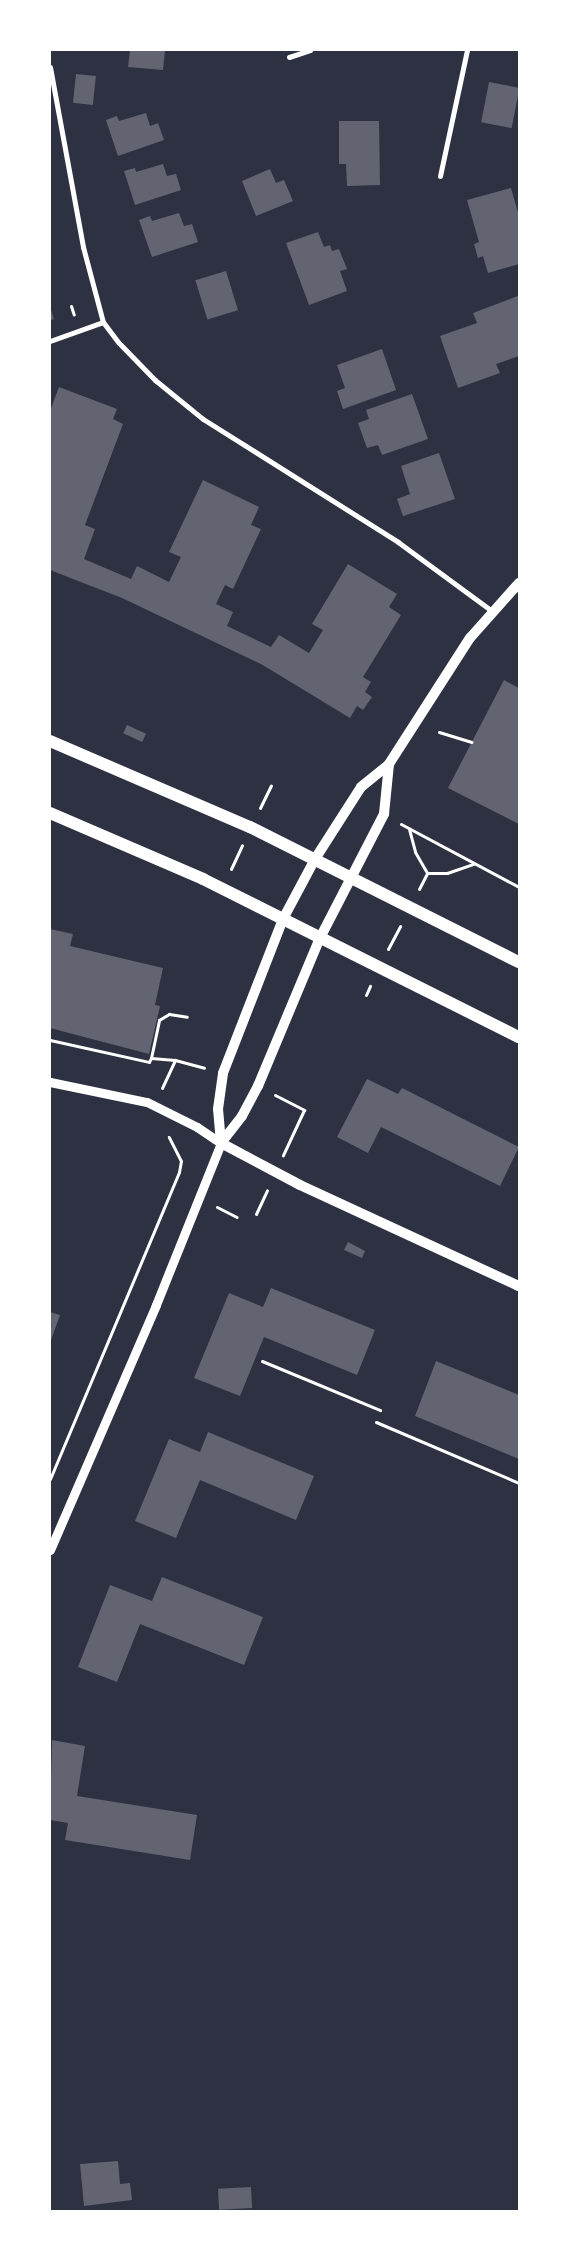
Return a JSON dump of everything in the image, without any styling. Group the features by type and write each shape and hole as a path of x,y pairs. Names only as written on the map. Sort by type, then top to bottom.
{"main road":[{"path":"221,1143 218,1109 223,1073 283,919 315,859 361,787 388,764 420,710 492,611 519,583"},
{"path":"50,741 250,828 351,876 519,962"},
{"path":"221,1143 242,1116 258,1086 320,938 384,814 388,764"},
{"path":"50,813 203,879 519,1037"},
{"path":"221,1143 300,1185 519,1286"}],"street":[{"path":"289,57 310,50"},
{"path":"440,176 467,50"},
{"path":"50,67 83,247 103,322 119,344 155,380 203,419 398,542 492,611"},
{"path":"50,341 103,322"},
{"path":"50,1082 125,1096 154,1106 197,1127 221,1143 171,1270 50,1550"}],"path":[{"path":"439,732 472,742"},
{"path":"427,873 415,852 408,828 519,887"},
{"path":"50,1040 149,1062 159,1020 169,1014 187,1017"},
{"path":"151,1058 175,1060 154,1106"},
{"path":"50,1479 180,1172 181,1161 177,1149 162,1133"},
{"path":"262,1361 380,1410"},
{"path":"376,1422 519,1483"}],"building":[{"path":"130,50 165,50 163,70 128,67"},
{"path":"76,74 96,76 93,105 73,103"},
{"path":"489,82 519,88 512,128 481,122"},
{"path":"146,113 150,126 158,123 164,140 118,156 106,120 117,116 119,121"},
{"path":"339,121 379,121 380,185 347,186 346,164 339,164"},
{"path":"163,164 167,176 176,174 181,190 135,205 124,171 135,168 136,172"},
{"path":"270,169 276,183 284,180 293,201 256,216 242,181"},
{"path":"511,188 519,216 519,264 488,273 483,256 478,258 474,244 479,242 467,200"},
{"path":"179,213 184,226 192,224 198,242 152,257 139,220 150,216 152,221"},
{"path":"318,232 324,247 330,245 332,251 339,249 347,269 340,271 347,291 309,305 286,243"},
{"path":"226,271 238,310 207,320 195,280"},
{"path":"518,296 519,356 496,364 500,373 458,388 440,336 477,323 473,313"},
{"path":"50,307 54,319 50,320"},
{"path":"382,349 396,390 343,409 337,391 345,388 337,365"},
{"path":"59,387 117,409 113,419 123,424 85,525 95,529 84,559 131,579 137,566 169,582 181,557 169,552 203,480 259,507 251,525 261,529 233,589 225,585 216,604 233,612 227,626 271,647 279,635 309,653 323,630 312,624 348,564 397,594 389,607 401,615 363,677 371,682 365,692 372,697 363,710 357,706 350,718 261,664 122,598 50,570 50,411"},
{"path":"412,394 428,439 382,455 378,445 367,448 358,423 369,419 366,410"},
{"path":"439,453 455,499 403,516 397,499 410,494 401,466"},
{"path":"504,680 519,688 519,824 448,788"},
{"path":"127,725 146,734 142,742 123,733"},
{"path":"50,929 73,934 70,946 163,968 155,1005 160,1006 149,1054 50,1028"},
{"path":"367,1079 398,1094 402,1088 519,1147 500,1186 381,1127 368,1153 337,1137"},
{"path":"348,1242 365,1251 362,1258 344,1250"},
{"path":"271,1288 375,1330 357,1375 264,1337 240,1396 194,1378 229,1293 263,1307"},
{"path":"50,1312 60,1315 50,1343"},
{"path":"436,1361 519,1395 519,1459 415,1416"},
{"path":"208,1432 314,1476 296,1520 200,1480 176,1538 135,1521 169,1439 200,1452"},
{"path":"162,1577 263,1617 244,1665 140,1624 117,1682 78,1667 110,1585 152,1601"},
{"path":"52,1740 85,1746 77,1796 197,1815 190,1860 65,1840 68,1823 50,1820"},
{"path":"118,2161 120,2184 130,2183 132,2200 84,2206 80,2164"},
{"path":"251,2187 252,2208 219,2210 218,2189"}]}
